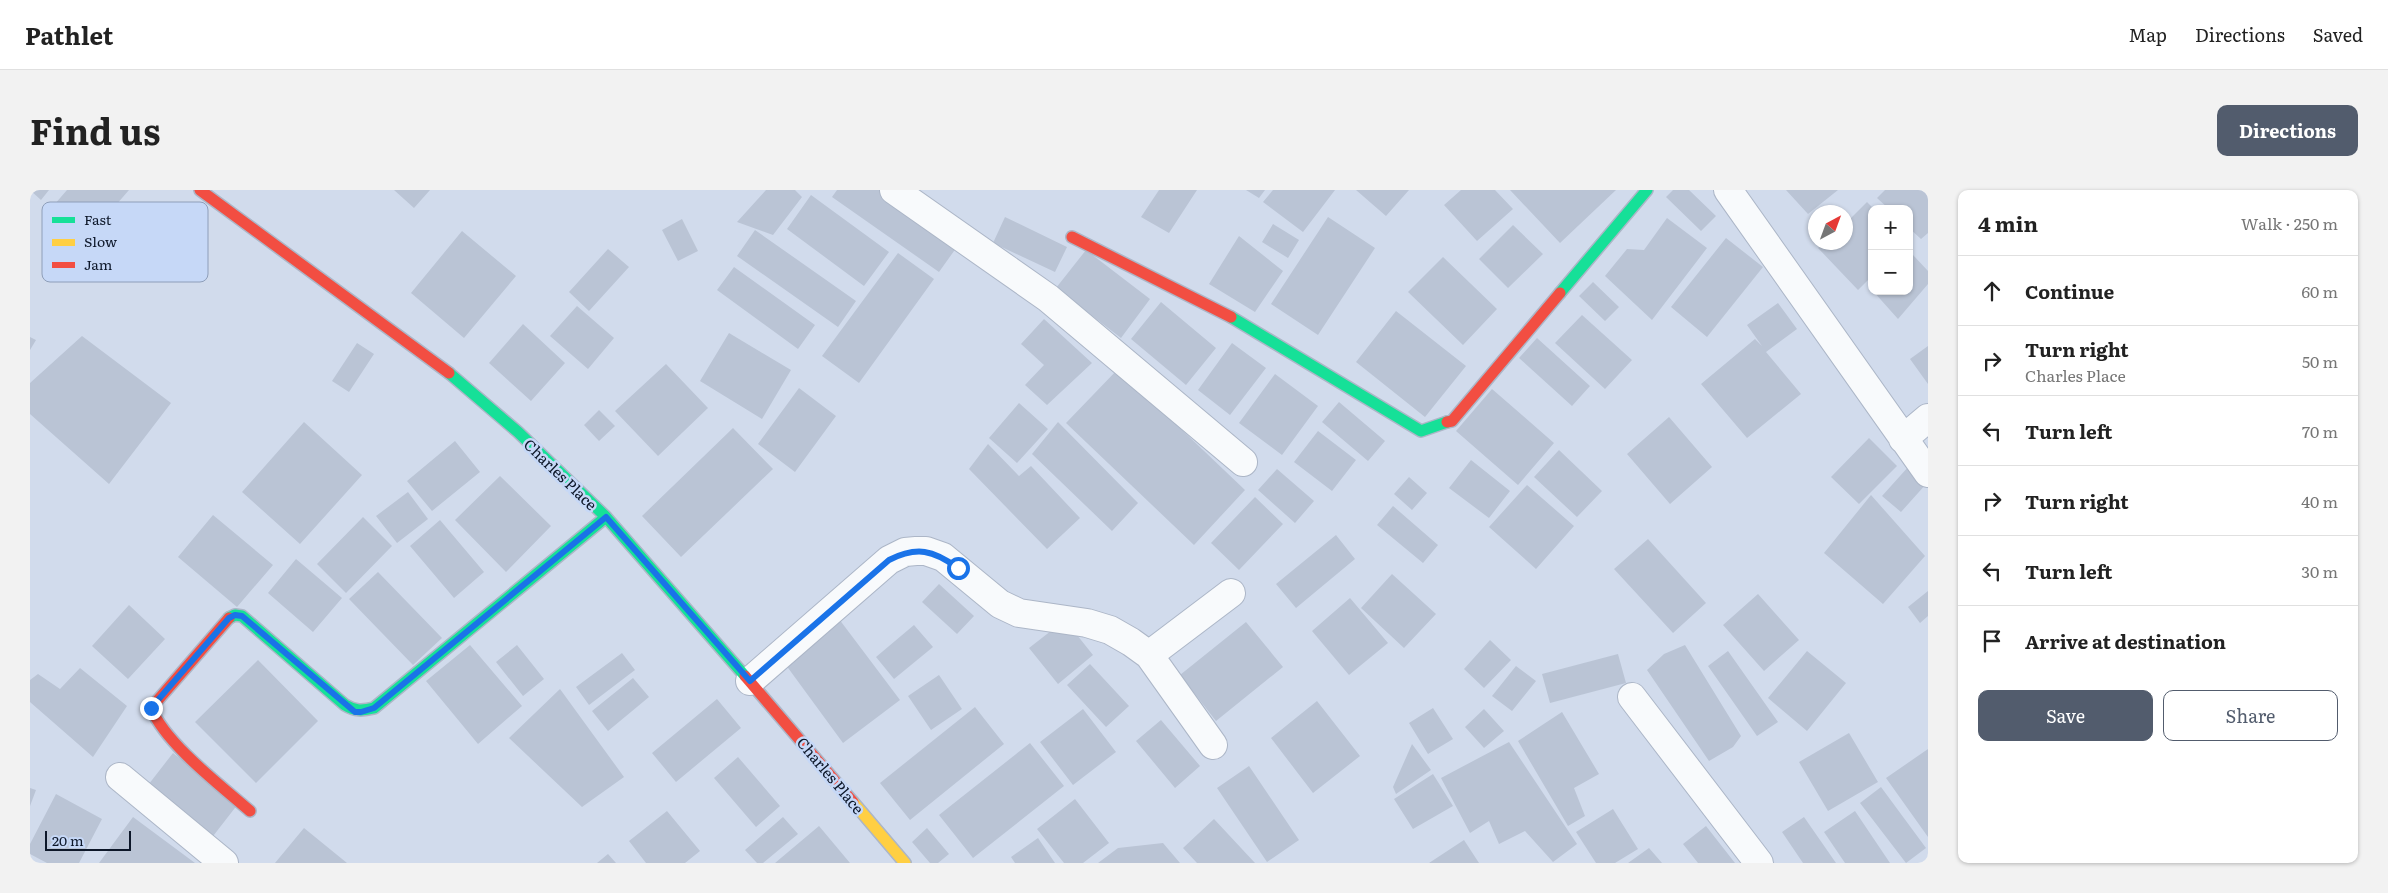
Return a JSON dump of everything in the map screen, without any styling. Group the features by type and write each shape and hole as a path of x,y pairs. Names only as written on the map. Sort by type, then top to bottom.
{"street":[{"path":"894,190 1048,298 1243,462"},
{"path":"1072,237 1250,326 1421,432 1452,421 1647,190"},
{"path":"1728,190 1928,473"},
{"name":"Charles Place","path":"205,191 448,372 518,432 606,517 750,681 905,863"},
{"path":"1903,439 1928,418"},
{"path":"250,811 165,730 152,715 151,708 229,618 235,615 242,616 345,705 355,712 361,712 374,708 606,517"},
{"path":"750,681 889,560 905,552 926,551 943,557 1000,604 1018,612 1087,623 1110,630 1149,655 1213,745"},
{"path":"1149,655 1231,592"},
{"path":"1632,697 1759,863"},
{"path":"120,777 224,863"}],"building":[{"path":"30,190 49,190 41,200"},
{"path":"67,190 129,190 119,202 57,202"},
{"path":"394,190 430,190 414,208"},
{"path":"766,190 795,190 802,197 773,235 737,222"},
{"path":"837,190 882,190 959,244 939,272 832,197"},
{"path":"1159,190 1197,190 1169,233 1141,217"},
{"path":"1246,190 1265,190 1259,198"},
{"path":"1273,190 1335,190 1303,232 1263,202"},
{"path":"1356,190 1409,190 1386,216"},
{"path":"1461,190 1495,190 1513,209 1477,241 1444,205"},
{"path":"1510,190 1616,190 1560,243"},
{"path":"1673,190 1689,190 1716,216 1701,231 1666,197"},
{"path":"1786,190 1838,190 1819,205 1808,205 1808,214"},
{"path":"1885,190 1928,190 1928,233 1921,239 1913,232 1913,205 1885,205 1877,198"},
{"path":"811,195 889,252 864,286 787,229"},
{"path":"1867,202 1870,205 1868,205 1868,280 1858,290 1820,250 1853,250 1853,216"},
{"path":"1005,217 1067,247 1055,272 993,243"},
{"path":"1328,217 1375,248 1318,335 1271,304"},
{"path":"1667,218 1707,248 1652,320 1605,276 1627,249 1644,250"},
{"path":"682,219 698,251 678,261 662,230"},
{"path":"1273,224 1299,240 1288,258 1262,242"},
{"path":"1513,225 1543,254 1508,288 1479,259"},
{"path":"755,230 856,301 838,327 737,256"},
{"path":"462,231 516,276 464,338 411,293"},
{"path":"1239,236 1283,271 1255,312 1209,284"},
{"path":"1726,238 1763,267 1707,337 1671,307"},
{"path":"608,249 629,267 589,311 569,292"},
{"path":"1086,250 1150,299 1121,338 1056,288"},
{"path":"898,253 934,279 859,383 822,356"},
{"path":"1913,255 1928,271 1928,284 1898,319 1877,295 1913,295"},
{"path":"1443,257 1497,309 1463,345 1408,292"},
{"path":"734,267 815,325 798,349 717,290"},
{"path":"1593,282 1619,307 1605,321 1579,296"},
{"path":"1161,302 1216,348 1186,385 1131,339"},
{"path":"1778,303 1797,329 1766,352 1801,394 1747,438 1701,384 1755,339 1762,346 1747,325"},
{"path":"577,306 614,338 588,369 550,336"},
{"path":"1396,311 1466,366 1425,417 1356,362"},
{"path":"1582,315 1632,360 1605,389 1555,343"},
{"path":"1044,319 1092,363 1047,405 1025,385 1044,365 1021,344"},
{"path":"523,324 565,363 531,401 489,363"},
{"path":"729,333 791,370 762,419 700,381"},
{"path":"82,336 171,403 109,484 30,414 30,383"},
{"path":"30,337 36,340 30,350"},
{"path":"1537,338 1590,386 1572,406 1519,358"},
{"path":"357,343 374,354 349,392 332,381"},
{"path":"1232,343 1266,368 1230,415 1198,390"},
{"path":"1928,346 1928,384 1910,359"},
{"path":"666,364 708,408 658,456 615,411"},
{"path":"1118,369 1245,490 1194,545 1066,423"},
{"path":"1275,374 1318,406 1282,455 1239,423"},
{"path":"799,388 836,416 795,472 758,444"},
{"path":"1492,389 1554,443 1518,485 1456,431"},
{"path":"1339,402 1385,441 1368,461 1322,422"},
{"path":"1019,403 1048,429 1017,463 989,438"},
{"path":"599,410 615,426 599,441 584,425"},
{"path":"1669,417 1712,467 1670,504 1627,454"},
{"path":"304,422 362,475 300,544 242,492"},
{"path":"1058,422 1138,503 1112,531 1032,454"},
{"path":"733,428 773,469 681,557 642,516"},
{"path":"1318,431 1356,460 1332,491 1294,462"},
{"path":"1869,438 1897,466 1859,504 1831,477"},
{"path":"455,441 480,472 432,511 407,481"},
{"path":"988,444 1019,476 1031,466 1080,518 1047,549 969,469"},
{"path":"1559,450 1602,491 1577,517 1534,477"},
{"path":"1471,460 1510,491 1489,518 1449,488"},
{"path":"1909,466 1927,483 1901,512 1882,496"},
{"path":"1277,469 1314,501 1295,523 1258,490"},
{"path":"500,476 551,526 506,572 455,520"},
{"path":"1409,477 1427,493 1412,510 1394,494"},
{"path":"1527,485 1574,526 1536,569 1489,527"},
{"path":"408,492 428,519 397,543 376,516"},
{"path":"1871,495 1925,556 1883,604 1824,553"},
{"path":"1255,497 1283,524 1239,570 1211,543"},
{"path":"1393,506 1438,545 1423,563 1377,525"},
{"path":"213,515 273,565 237,607 178,557"},
{"path":"363,517 392,546 346,593 317,564"},
{"path":"440,520 484,572 454,598 410,546"},
{"path":"1336,535 1355,559 1296,608 1276,584"},
{"path":"1648,539 1706,603 1673,633 1614,569"},
{"path":"296,559 342,598 313,632 268,593"},
{"path":"378,572 442,638 413,665 349,599"},
{"path":"1392,574 1436,614 1404,648 1361,608"},
{"path":"939,584 974,616 957,634 922,602"},
{"path":"1928,591 1928,616 1920,623 1908,607"},
{"path":"1758,594 1799,640 1764,671 1723,625"},
{"path":"1350,598 1388,643 1349,675 1312,631"},
{"path":"129,605 165,639 128,679 92,646"},
{"path":"839,619 900,700 843,743 783,661"},
{"path":"1065,620 1093,655 1058,684 1029,648"},
{"path":"1246,622 1283,667 1216,721 1180,675"},
{"path":"914,625 933,647 894,679 876,657"},
{"path":"1490,640 1511,660 1484,688 1464,669"},
{"path":"470,645 522,706 478,744 426,681"},
{"path":"517,645 544,679 523,696 496,662"},
{"path":"1685,645 1741,736 1733,747 1709,761 1647,670 1664,654"},
{"path":"1728,651 1778,722 1757,736 1708,666"},
{"path":"1807,651 1846,683 1807,731 1768,698"},
{"path":"622,653 635,670 589,705 576,687"},
{"path":"1618,654 1626,683 1550,703 1542,674"},
{"path":"258,660 318,721 256,783 195,722"},
{"path":"1090,664 1129,706 1106,727 1067,685"},
{"path":"1516,666 1536,681 1512,711 1492,696"},
{"path":"80,668 127,706 93,757 30,702 30,680 38,674 60,689"},
{"path":"939,675 962,709 931,730 908,696"},
{"path":"633,678 649,697 608,731 592,711"},
{"path":"560,689 624,777 582,807 509,738"},
{"path":"717,699 741,728 676,782 652,753"},
{"path":"1317,701 1360,756 1313,793 1271,738"},
{"path":"975,707 1004,744 910,820 880,783"},
{"path":"1433,708 1453,739 1428,754 1409,723"},
{"path":"1083,709 1116,752 1073,785 1040,742"},
{"path":"1484,709 1504,731 1484,748 1465,727"},
{"path":"1562,712 1599,774 1574,788 1585,816 1568,826 1518,741"},
{"path":"1161,720 1200,766 1175,788 1136,741"},
{"path":"1849,733 1878,782 1828,811 1799,762"},
{"path":"1509,742 1577,844 1553,862 1525,831 1499,844 1489,821 1470,833 1441,778"},
{"path":"1030,743 1064,786 973,858 939,815"},
{"path":"1412,744 1431,770 1396,794 1393,787"},
{"path":"1928,749 1928,837 1886,778"},
{"path":"173,753 238,804 210,840 145,789"},
{"path":"738,757 780,806 756,827 714,778"},
{"path":"1249,766 1299,840 1267,862 1217,788"},
{"path":"1433,774 1453,806 1413,829 1394,799"},
{"path":"1881,787 1926,848 1906,863 1860,803"},
{"path":"30,788 36,790 30,806"},
{"path":"56,794 102,819 79,863 47,863 30,854 30,844"},
{"path":"1075,799 1109,843 1083,863 1064,863 1037,829"},
{"path":"1613,809 1638,849 1615,863 1596,863 1576,832"},
{"path":"667,811 700,851 685,863 646,863 629,841"},
{"path":"1855,811 1890,863 1845,863 1824,832"},
{"path":"133,817 195,863 99,863"},
{"path":"783,817 798,834 763,863 757,863 745,850"},
{"path":"1804,817 1836,863 1803,863 1782,832"},
{"path":"1214,819 1255,863 1197,863 1183,848"},
{"path":"819,826 850,863 775,863"},
{"path":"1706,826 1735,863 1698,863 1683,844"},
{"path":"304,828 347,863 275,863"},
{"path":"927,828 949,854 938,863 930,863 912,842"},
{"path":"1038,838 1055,863 1015,863 1011,857"},
{"path":"1464,840 1479,863 1429,863"},
{"path":"1163,843 1180,863 1098,863 1118,848"},
{"path":"1649,848 1662,863 1628,863"},
{"path":"608,854 616,863 597,863"}],"traffic: fast":[{"path":"1560,293 1647,190"},
{"path":"1231,317 1421,431 1447,422"},
{"path":"449,373 518,432 606,517 745,676"},
{"path":"229,618 235,615 242,616 345,705 359,710 374,708 606,517"}],"traffic: slow":[{"path":"853,802 905,863"}],"traffic: jam":[{"path":"200,190 449,373"},
{"path":"1072,237 1231,317"},
{"path":"1447,422 1452,421 1560,293"},
{"path":"229,618 151,708 158,722 181,750 250,811"},
{"path":"745,676 853,802"}],"route":[{"path":"151,708 229,618 235,615 242,616 355,712 374,708 606,517 750,681 889,560 905,552 926,551 943,557 958,568"}]}
